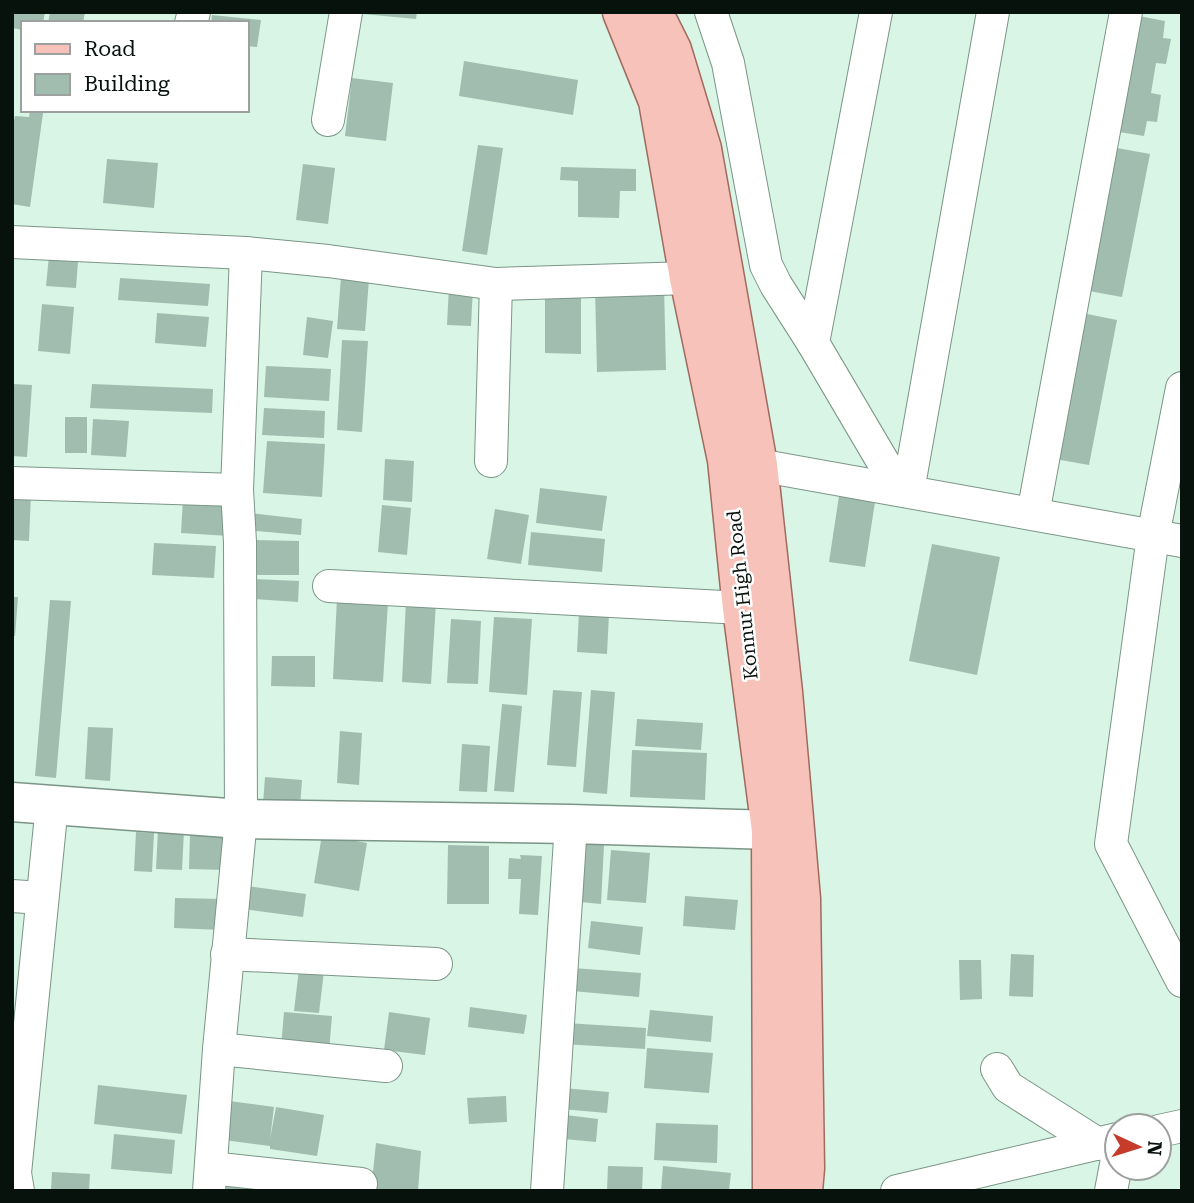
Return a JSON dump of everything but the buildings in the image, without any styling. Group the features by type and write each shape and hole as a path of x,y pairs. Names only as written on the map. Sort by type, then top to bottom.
{"main road":[{"name":"Konnur High Road","path":"622,12 658,101 689,278 727,460 741,608 771,830 772,1191"},
{"path":"653,12 672,51 702,149 758,465 783,692 800,899 805,1168 803,1191"}],"street":[{"path":"328,120 346,12"},
{"path":"710,12 728,62 766,264 776,285 903,490"},
{"path":"813,344 876,12"},
{"path":"903,490 993,12"},
{"path":"1033,513 1126,12"},
{"path":"12,242 246,253 328,261 496,284 689,278"},
{"path":"246,253 237,490 240,542 241,819 227,954 210,1179 361,1184"},
{"path":"491,461 496,284"},
{"path":"1182,388 1167,538 1111,844 1182,981"},
{"path":"758,465 1167,538"},
{"path":"12,483 237,490"},
{"path":"329,586 741,608"},
{"path":"12,802 241,819 771,830"},
{"path":"18,1191 15,1173 27,897 52,805"},
{"path":"547,1191 571,824"},
{"path":"227,954 436,964"},
{"path":"219,1049 386,1066"},
{"path":"997,1069 1008,1087 1103,1142"},
{"path":"897,1191 969,1182 1103,1149"}]}
